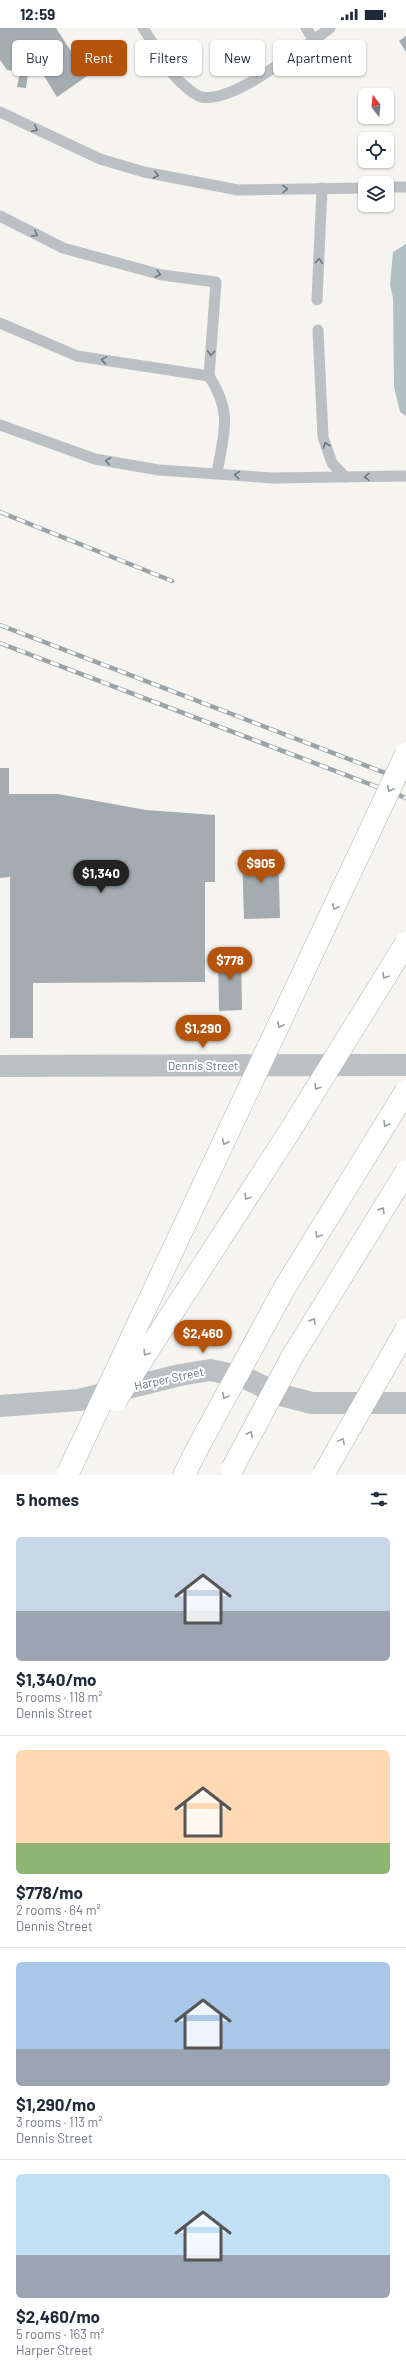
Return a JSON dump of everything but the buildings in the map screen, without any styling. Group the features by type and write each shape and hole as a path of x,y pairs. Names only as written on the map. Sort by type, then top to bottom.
{"highway":[{"path":"68,1474 406,754"},
{"path":"68,1474 288,1134 406,943"},
{"path":"184,1475 285,1287 406,1091"},
{"path":"231,1472 306,1332 406,1172"},
{"path":"323,1475 373,1385 406,1330"}],"street":[{"name":"Dennis Street","path":"0,1066 406,1065"},
{"name":"Harper Street","path":"0,1406 79,1400 180,1375 210,1370 242,1377 288,1397 312,1403 406,1403"}],"lane":[{"path":"143,28 176,77 186,87 201,97 216,96 242,88 273,67"},
{"path":"306,28 314,40 330,28"},
{"path":"0,112 100,159 144,172 238,190 358,188"},
{"path":"394,187 406,187"},
{"path":"317,300 322,188"},
{"path":"0,216 63,248 162,275 216,282 209,376 223,402 225,413 217,473"},
{"path":"0,323 77,356 209,376"},
{"path":"318,330 323,437 332,463 345,478"},
{"path":"0,425 95,459 159,470 273,478 406,476"}],"shaded area":[{"path":"406,244 406,416 400,412 394,387 393,298 390,285 393,252"}],"railway":[{"path":"0,512 172,581"},
{"path":"0,625 406,781"},
{"path":"0,643 406,798"}]}
